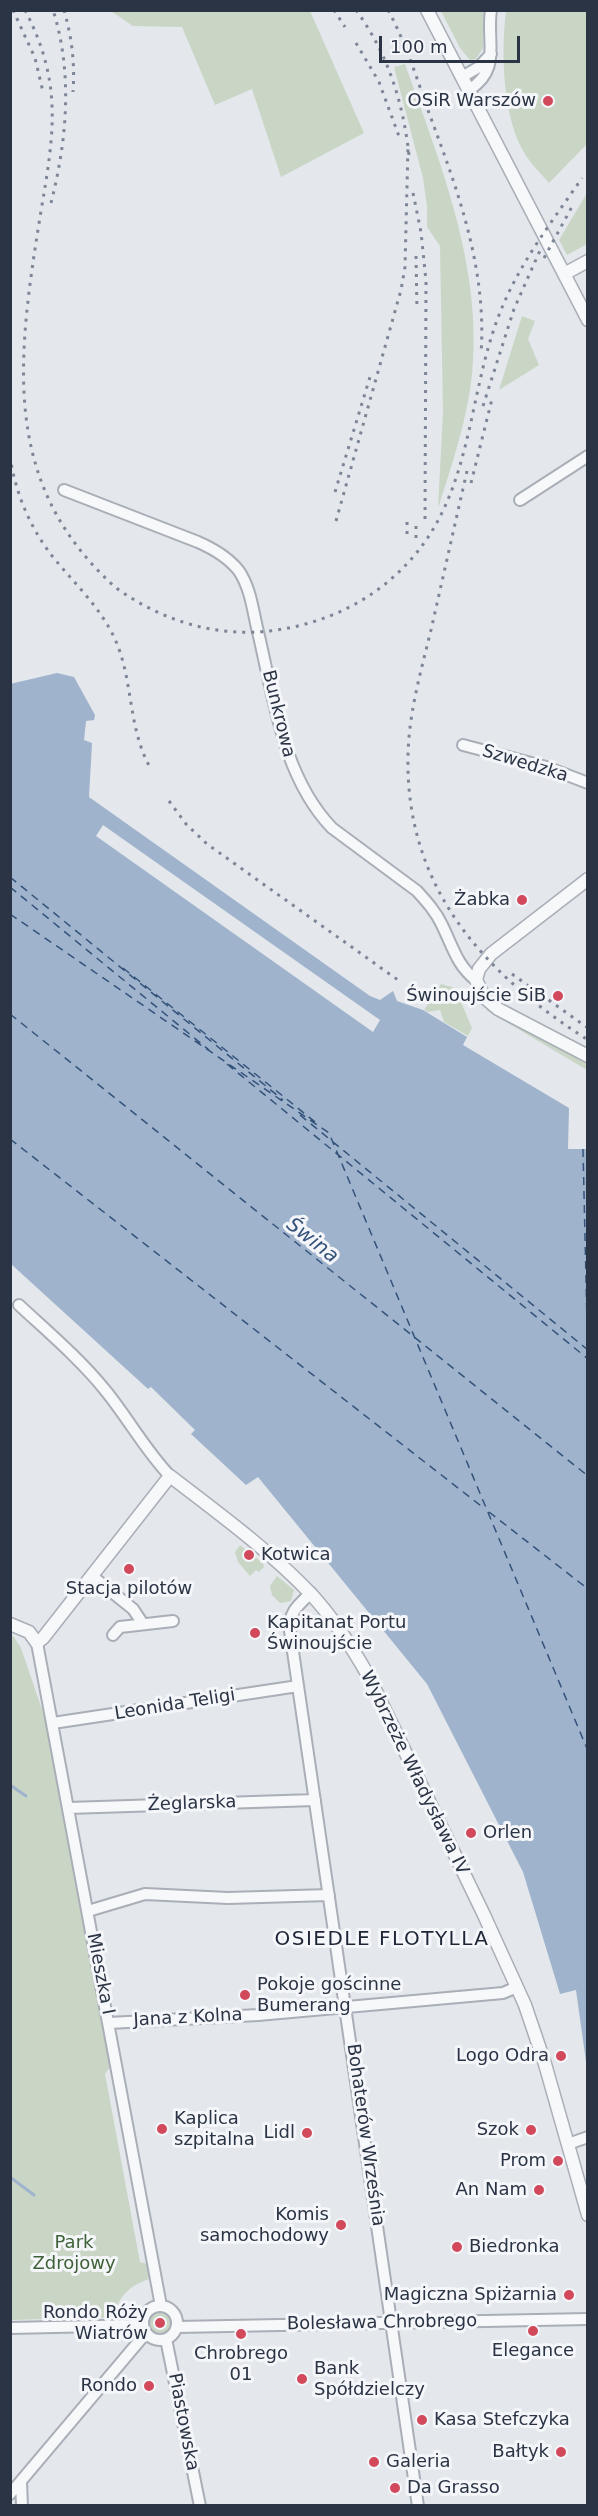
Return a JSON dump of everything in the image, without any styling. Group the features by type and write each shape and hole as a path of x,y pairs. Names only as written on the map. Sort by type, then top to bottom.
{"street":[{"path":"427,10 588,320"},
{"path":"469,90 481,80 490,66 491,10"},
{"path":"462,77 479,67 491,54"},
{"path":"564,274 588,261"},
{"path":"520,500 588,456"},
{"name":"Bunkrowa","path":"64,490 210,547 233,565 248,590 289,755 300,783 332,828 417,891 428,903 442,924 458,961 476,980"},
{"name":"Szwedzka","path":"462,745 546,767 588,783"},
{"path":"588,879 491,954 479,969 476,980 480,992 498,1009 588,1056"},
{"name":"Wybrzeże Władysława IV","path":"19,1305 58,1341 105,1390 150,1453 170,1476 278,1563 310,1593 351,1644 369,1677 517,1987 545,2064 588,2215"},
{"path":"10,1624 29,1632 37,1643 43,1638 170,1476"},
{"path":"92,1576 133,1609 143,1624"},
{"name":"Bohaterów Września","path":"310,1593 294,1610 290,1620 418,2505"},
{"path":"113,1635 120,1627 173,1621"},
{"name":"Mieszka I","path":"37,1643 161,2306"},
{"name":"Leonida Teligi","path":"53,1723 298,1686"},
{"name":"Żeglarska","path":"68,1808 315,1800"},
{"path":"88,1911 145,1894 228,1898 328,1895"},
{"name":"Jana z Kolna","path":"109,2023 347,2007 502,1993 517,1987"},
{"path":"568,2144 588,2137"},
{"path":"10,2328 145,2329 158,2340 166,2339 177,2327 175,2314 170,2308 161,2306 148,2310 145,2329 10,2494"},
{"name":"Bolesława Chrobrego","path":"177,2327 588,2319"},
{"name":"Piastowska","path":"166,2339 200,2505"},
{"path":"21,2482 22,2505"}],"green space":[{"path":"111,11 310,11 364,133 281,177 252,89 215,105 182,27 133,26"},
{"path":"441,11 484,11 483,48 476,59 470,60 460,48"},
{"name":"OSiR Warszów","path":"506,11 587,11 587,144 549,183 525,154 512,122 505,84"},
{"path":"405,64 456,216 465,255 474,335 467,409 438,508 443,412 440,246 427,227 423,178 394,67"},
{"path":"587,193 587,244 567,255 559,240"},
{"path":"522,316 535,321 528,339 539,365 499,390"},
{"path":"441,984 455,988 472,1028 468,1036 444,1022 440,1010 428,1012 424,1010"},
{"path":"486,1010 587,1061 587,1070"},
{"path":"240,1545 263,1563 264,1567 259,1572 256,1570 250,1576 238,1562 235,1552"},
{"path":"277,1576 294,1590 291,1601 280,1603 272,1595 270,1586"},
{"name":"Park Zdrojowy","path":"10,1635 21,1648 47,1724 78,1880 110,2067 105,2074 140,2262 147,2264 149,2279 126,2292 119,2303 115,2317 11,2320"},
{"path":"160,2311 168,2314 171,2322 168,2330 160,2333 152,2330 149,2322 152,2314"}],"water":[{"name":"Świna","path":"57,673 74,677 95,715 94,720 86,721 84,740 92,743 89,797 370,996 380,1000 393,991 397,1001 423,1010 467,1037 463,1045 569,1108 568,1149 587,1149 587,2069 576,1990 560,1994 523,1872 427,1684 258,1477 246,1485 191,1434 195,1430 151,1387 148,1389 11,1264 10,684"}],"pier":[{"path":"103,825 380,1020 373,1032 96,836"}],"waterway":[{"path":"10,1785 26,1796"},
{"path":"10,2177 34,2195"}],"ferry route":[{"path":"10,877 283,1100"},
{"path":"10,887 209,1050"},
{"path":"10,914 329,1133 588,1751"},
{"path":"123,968 319,1125"},
{"path":"10,1014 588,1476"},
{"path":"227,1064 588,1359"},
{"path":"300,1115 588,1350"},
{"path":"10,1139 485,1509"},
{"path":"583,1149 588,1368"},
{"path":"489,1512 588,1589"}],"railway":[{"path":"13,10 35,58 43,92"},
{"path":"25,10 45,61 52,109 52,133 26,318 24,368 26,416 35,461 52,505 78,547 115,587 152,609 192,625 234,632 255,632 277,630 316,621 369,596 399,572 413,557 432,531 457,475 486,356 503,306 533,249 582,178"},
{"path":"51,203 61,155 66,106 63,58 53,10"},
{"path":"64,10 72,51 73,92"},
{"path":"334,10 345,27"},
{"path":"356,10 377,44 392,79 403,116 409,155"},
{"path":"388,10 416,74 460,201 475,261 482,322 481,354"},
{"path":"356,43 379,82 400,139"},
{"path":"336,521 401,290 405,267 408,146"},
{"path":"413,193 421,232 426,281 425,522"},
{"path":"544,258 574,203"},
{"path":"483,406 514,309 542,246"},
{"path":"416,256 417,310"},
{"path":"335,492 370,377"},
{"path":"471,483 492,399"},
{"path":"10,456 20,496 37,534 53,557 94,605 114,637 125,670 138,737 151,769"},
{"path":"467,471 413,707 408,755 411,802 420,846 436,886 458,922 484,955 515,986 588,1040"},
{"path":"407,522 407,538"},
{"path":"416,522 416,538"},
{"path":"169,801 186,824 207,844 398,980"},
{"path":"512,974 588,1028"}],"place":[{"name":"OSiR Warszów","path":"548,101"},
{"name":"Żabka","path":"522,900"},
{"name":"Świnoujście SiB","path":"558,996"},
{"name":"Kotwica","path":"249,1555"},
{"name":"Stacja pilotów","path":"129,1569"},
{"name":"Kapitanat Portu Świnoujście","path":"255,1633"},
{"name":"Orlen","path":"471,1833"},
{"name":"Pokoje gościnne Bumerang","path":"245,1995"},
{"name":"Logo Odra","path":"561,2056"},
{"name":"Kaplica szpitalna","path":"162,2129"},
{"name":"Szok","path":"531,2130"},
{"name":"Lidl","path":"307,2133"},
{"name":"Prom","path":"558,2161"},
{"name":"An Nam","path":"539,2190"},
{"name":"Komis samochodowy","path":"341,2225"},
{"name":"Biedronka","path":"457,2247"},
{"name":"Magiczna Spiżarnia","path":"569,2295"},
{"name":"Rondo Róży Wiatrów","path":"160,2323"},
{"name":"Elegance","path":"533,2331"},
{"name":"Chrobrego 01","path":"241,2334"},
{"name":"Bank Spółdzielczy","path":"302,2379"},
{"name":"Rondo","path":"149,2386"},
{"name":"Kasa Stefczyka","path":"422,2420"},
{"name":"Bałtyk","path":"561,2452"},
{"name":"Galeria","path":"374,2462"},
{"name":"Da Grasso","path":"395,2488"}],"district":[{"name":"OSIEDLE FLOTYLLA","path":"382,1940"}]}
